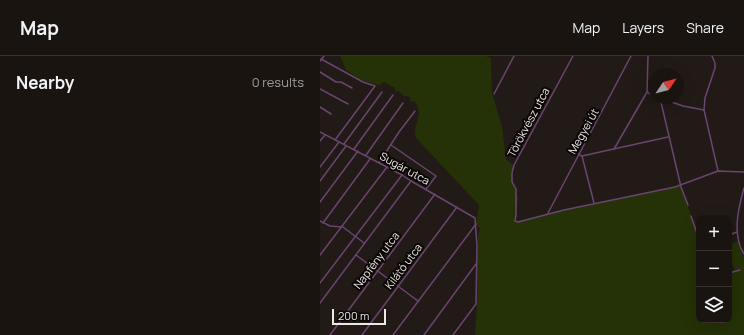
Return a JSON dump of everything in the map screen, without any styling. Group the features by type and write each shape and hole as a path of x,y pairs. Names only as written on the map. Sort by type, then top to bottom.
{"street":[{"path":"324,56 321,60 362,82 375,86 335,140"},
{"path":"494,94 514,56"},
{"name":"Törökvész utca","path":"548,214 519,222 514,221 516,216 516,189 512,183 512,173 514,165 573,56"},
{"name":"Megyei út","path":"548,214 578,154 603,112 631,56"},
{"path":"614,149 647,92 648,56"},
{"path":"712,56 715,63 715,68 705,98 704,110 718,171"},
{"path":"320,72 336,82 340,82 352,88"},
{"path":"320,89 348,104"},
{"path":"320,181 382,92"},
{"path":"354,149 392,95"},
{"path":"366,155 403,103"},
{"path":"661,104 680,185 688,205"},
{"path":"677,104 704,110"},
{"path":"320,107 331,114"},
{"path":"379,163 399,132 415,111"},
{"name":"Sugár utca","path":"320,132 366,155 370,159 402,174 411,181 475,217 476,224"},
{"path":"320,142 325,135"},
{"path":"578,154 582,156 668,137"},
{"path":"320,167 339,142"},
{"path":"391,146 436,176 426,189"},
{"path":"320,202 358,151"},
{"path":"582,156 594,204"},
{"path":"323,222 370,159"},
{"path":"320,255 387,167"},
{"path":"548,214 675,187 718,171 744,172"},
{"path":"320,282 402,174"},
{"path":"320,303 411,181"},
{"path":"744,188 739,209 738,232 738,240 744,254"},
{"name":"Napfény utca","path":"330,335 435,194"},
{"name":"Kilátó utca","path":"362,335 457,207"},
{"path":"691,216 696,230"},
{"path":"320,222 330,226 342,227 364,243"},
{"path":"453,335 476,304 476,224"},
{"path":"394,335 476,224"},
{"path":"732,234 738,232"},
{"path":"356,255 419,302"},
{"path":"424,335 476,264"},
{"path":"732,273 740,270"}],"green space":[{"path":"340,56 486,56 491,58 492,93 502,127 506,159 514,166 512,177 518,199 515,221 518,222 564,210 680,185 696,229 696,323 732,323 732,272 735,271 732,262 732,244 738,241 743,257 744,255 744,335 475,335 478,235 480,228 476,224 479,205 416,138 415,129 419,111 414,101 411,102 411,98 408,96 403,96 403,94 399,91 396,92 395,88 384,82 379,85 361,80 346,70"}]}
